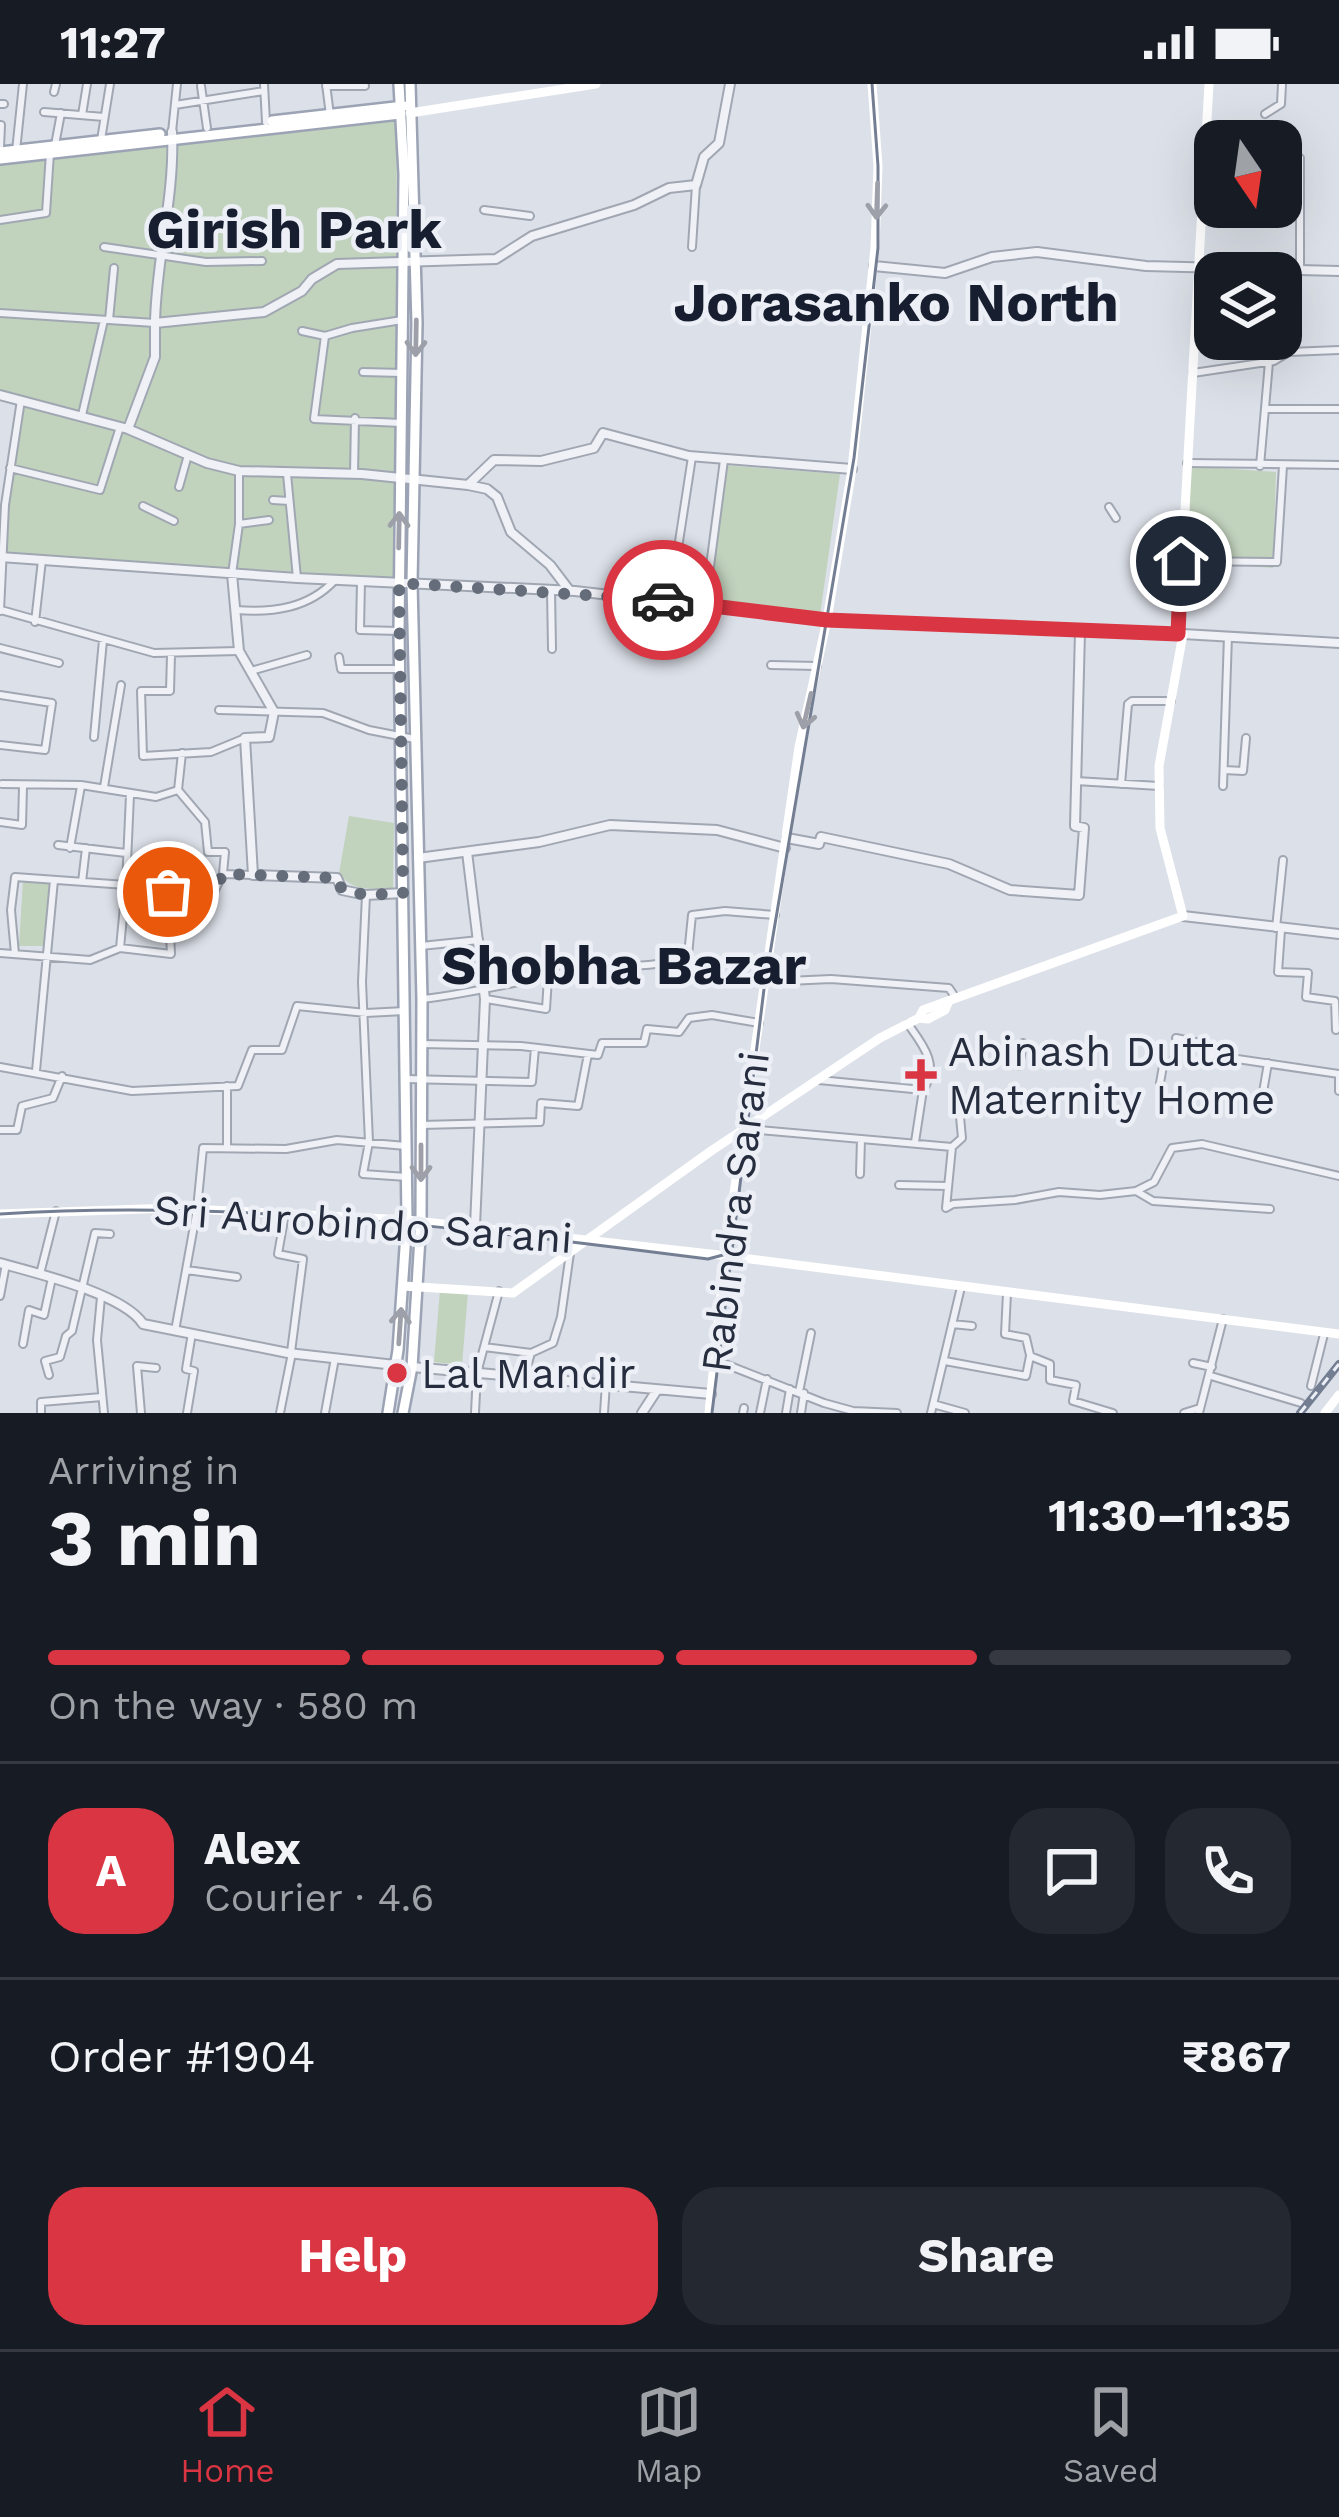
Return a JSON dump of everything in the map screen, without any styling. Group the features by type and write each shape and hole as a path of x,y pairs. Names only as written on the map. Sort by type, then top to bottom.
{"main road":[{"path":"399,84 408,110 416,263 412,583 422,1000 421,1221 412,1367 403,1413"},
{"path":"388,1413 407,1220 399,583 401,263 410,84"},
{"path":"0,153 408,110 596,84"},
{"name":"Rabindra Sarani","path":"709,1413 725,1256 802,733 852,469 874,266 878,166 872,84"},
{"path":"1198,252 1209,84"},
{"path":"172,135 408,110"},
{"path":"0,153 52,149"},
{"path":"403,1286 513,1293 745,1128 919,1018 923,1010 1183,916 1160,828 1159,787 1180,634 1194,347"},
{"name":"Sri Aurobindo Sarani","path":"0,1214 197,1209 421,1221 1339,1334"},
{"path":"1325,1413 1339,1394"}],"street":[{"path":"16,151 23,84"},
{"path":"82,115 87,84"},
{"path":"101,144 110,84"},
{"path":"10,468 100,490 154,357 174,175 177,84"},
{"path":"692,247 696,185 704,157 719,143 730,84"},
{"path":"1264,115 1281,104 1282,84"},
{"path":"331,115 326,85 365,86"},
{"path":"201,86 207,128"},
{"path":"175,105 264,87 266,122"},
{"path":"44,112 104,117"},
{"path":"0,220 46,213 52,149 62,113"},
{"path":"0,153 1,125"},
{"path":"0,314 155,323 255,315 302,291 337,264 496,259 532,236 634,206 670,188 696,185"},
{"path":"484,210 530,216"},
{"path":"104,247 206,262 262,261"},
{"path":"874,266 945,273 992,257 1037,252 1194,268"},
{"path":"82,415 114,268"},
{"path":"1302,270 1339,272"},
{"path":"302,332 325,336 402,320"},
{"path":"325,336 314,419 401,423"},
{"path":"1193,373 1270,361 1289,352 1339,350"},
{"path":"1260,466 1270,361"},
{"path":"363,371 402,374"},
{"path":"0,395 124,428 239,471 415,479 487,489 497,497 511,532 570,591"},
{"path":"21,400 1,557 1,611 171,655 239,651"},
{"path":"1265,409 1339,409"},
{"path":"354,475 355,418"},
{"path":"468,485 494,460 563,459 594,448 603,433 692,457 852,469"},
{"path":"179,487 188,454"},
{"path":"670,600 692,457"},
{"path":"705,604 724,460"},
{"path":"1186,463 1339,465"},
{"path":"1181,561 1277,562 1283,466"},
{"path":"171,655 170,691 141,692 143,756 211,752 244,738 269,737 274,712 239,651 232,574 239,471"},
{"path":"287,474 297,578"},
{"path":"273,500 289,501"},
{"path":"143,506 174,520"},
{"path":"239,524 269,520"},
{"path":"1,557 570,591 827,620 1079,632 1120,629 1339,643"},
{"path":"35,623 42,560"},
{"path":"236,610 258,612 303,603 318,598 335,580"},
{"path":"361,581 360,630 399,631"},
{"path":"551,590 552,649"},
{"path":"418,858 539,842 610,825 717,830 786,843 819,844 821,837 949,864 1021,892 1079,895 1084,827 1075,826 1079,632"},
{"path":"1223,786 1228,636"},
{"path":"94,737 103,640"},
{"path":"0,648 59,663"},
{"path":"250,670 307,655"},
{"path":"339,657 341,669 400,669"},
{"path":"771,665 817,666"},
{"path":"104,787 121,685"},
{"path":"0,695 52,703 45,750 0,745"},
{"path":"1121,784 1127,704 1171,701"},
{"path":"219,710 322,713 369,730 415,739"},
{"path":"244,738 253,875"},
{"path":"1224,770 1243,771 1246,738"},
{"path":"15,953 11,910 15,877 126,885 211,898 223,874 225,852 208,851 205,822 178,790 182,752"},
{"path":"1076,781 1159,787"},
{"path":"2,784 82,785 156,797 178,790"},
{"path":"70,848 82,785"},
{"path":"0,822 22,825 23,787"},
{"path":"121,948 130,795"},
{"path":"58,845 127,853"},
{"path":"82,882 86,848"},
{"path":"467,852 485,995 475,1226"},
{"path":"1283,860 1278,972 1308,973 1306,997 1335,1001 1336,1030"},
{"path":"223,874 337,878 342,890 366,895 403,893"},
{"path":"36,1071 53,880"},
{"path":"0,953 90,960 121,948 171,954 168,892"},
{"path":"366,895 362,982 369,1142 363,1174 407,1177"},
{"path":"0,910 11,910"},
{"path":"422,1000 485,995 589,968 665,965 688,955 692,915 725,910 775,915"},
{"path":"1183,916 1339,934"},
{"path":"421,946 479,940"},
{"path":"485,995 546,1009 548,978"},
{"path":"766,982 832,979 949,988 952,1000"},
{"path":"0,1067 132,1091 238,1086 252,1050 282,1050 297,1006 366,1013 405,1011"},
{"path":"421,1044 483,1044 598,1055 602,1043 644,1043 647,1028 679,1032 689,1018 712,1015 760,1023"},
{"path":"908,1024 930,1056 929,1084 923,1090 915,1142"},
{"path":"1160,1082 1163,1066 1173,1062 1178,1039 1214,1046 1210,1055 1339,1076 1339,1091"},
{"path":"1018,1066 1023,1043"},
{"path":"406,1079 532,1082 535,1048"},
{"path":"421,1125 540,1122 541,1103 578,1106 588,1054"},
{"path":"1262,1098 1268,1063"},
{"path":"0,1130 17,1130 22,1106 52,1098 62,1076"},
{"path":"818,1080 923,1090"},
{"path":"227,1086 227,1148"},
{"path":"960,1117 962,1138 952,1147 946,1208 1059,1192 1100,1196 1136,1191 1154,1182 1172,1148 1202,1144 1339,1176"},
{"path":"745,1128 952,1147"},
{"path":"860,1174 861,1139"},
{"path":"175,1330 203,1148 286,1149 337,1140 406,1146"},
{"path":"899,1185 948,1186"},
{"path":"1136,1191 1153,1201 1270,1209"},
{"path":"40,1274 56,1211"},
{"path":"280,1413 303,1259 278,1254 285,1214"},
{"path":"49,1375 45,1361 60,1357 95,1233 110,1234"},
{"path":"484,1347 531,1353 553,1343 570,1253"},
{"path":"0,1296 3,1263 83,1288 134,1311 142,1324 291,1352 395,1365"},
{"path":"186,1270 236,1276"},
{"path":"23,1344 29,1310 44,1315 52,1278"},
{"path":"961,1287 932,1409 964,1413"},
{"path":"475,1413 477,1373 499,1291"},
{"path":"945,1360 1026,1376 1030,1355 1026,1338 1006,1334 1007,1292"},
{"path":"101,1298 97,1340 104,1413"},
{"path":"1184,1413 1200,1410 1223,1319"},
{"path":"951,1324 972,1326"},
{"path":"187,1413 194,1371 186,1369 192,1334"},
{"path":"786,1413 798,1391 812,1334"},
{"path":"1311,1386 1324,1334"},
{"path":"524,1377 531,1353"},
{"path":"1030,1355 1050,1364 1050,1380 1076,1385 1073,1401 1113,1413"},
{"path":"325,1413 335,1358"},
{"path":"716,1360 854,1411 897,1413"},
{"path":"1193,1363 1301,1403"},
{"path":"141,1413 136,1366 157,1368"},
{"path":"412,1367 711,1394"},
{"path":"760,1413 767,1379"},
{"path":"604,1413 606,1383"},
{"path":"642,1413 657,1390"},
{"path":"798,1391 801,1413"},
{"path":"41,1413 40,1402 103,1397"}],"green space":[{"path":"397,118 394,579 3,555 20,399 0,393 0,158"},
{"path":"722,465 840,474 820,615 703,602"},
{"path":"1190,466 1276,472 1273,568 1189,561"},
{"path":"349,816 394,823 393,888 356,886 339,873"},
{"path":"23,880 52,882 44,946 19,946"},
{"path":"440,1290 468,1292 462,1365 434,1362"}],"tram line":[{"path":"712,1413 764,989 854,458 878,248 872,84"},
{"path":"0,1214 89,1210 267,1214 443,1228 708,1259 723,1255 733,1244"}],"railway":[{"path":"1300,1413 1339,1364"}],"way so far":[{"path":"168,892 211,898 223,874 337,878 342,890 366,895 403,893 399,583 663,600"}],"place":[{"name":"Abinash Dutta Maternity Home","path":"921,1075"},
{"name":"Lal Mandir","path":"397,1373"}],"district":[{"name":"Girish Park","path":"294,229"},
{"name":"Jorasanko North","path":"896,302"},
{"name":"Shobha Bazar","path":"624,965"}],"route":[{"path":"663,600 827,620 1178,634 1181,561"}]}
